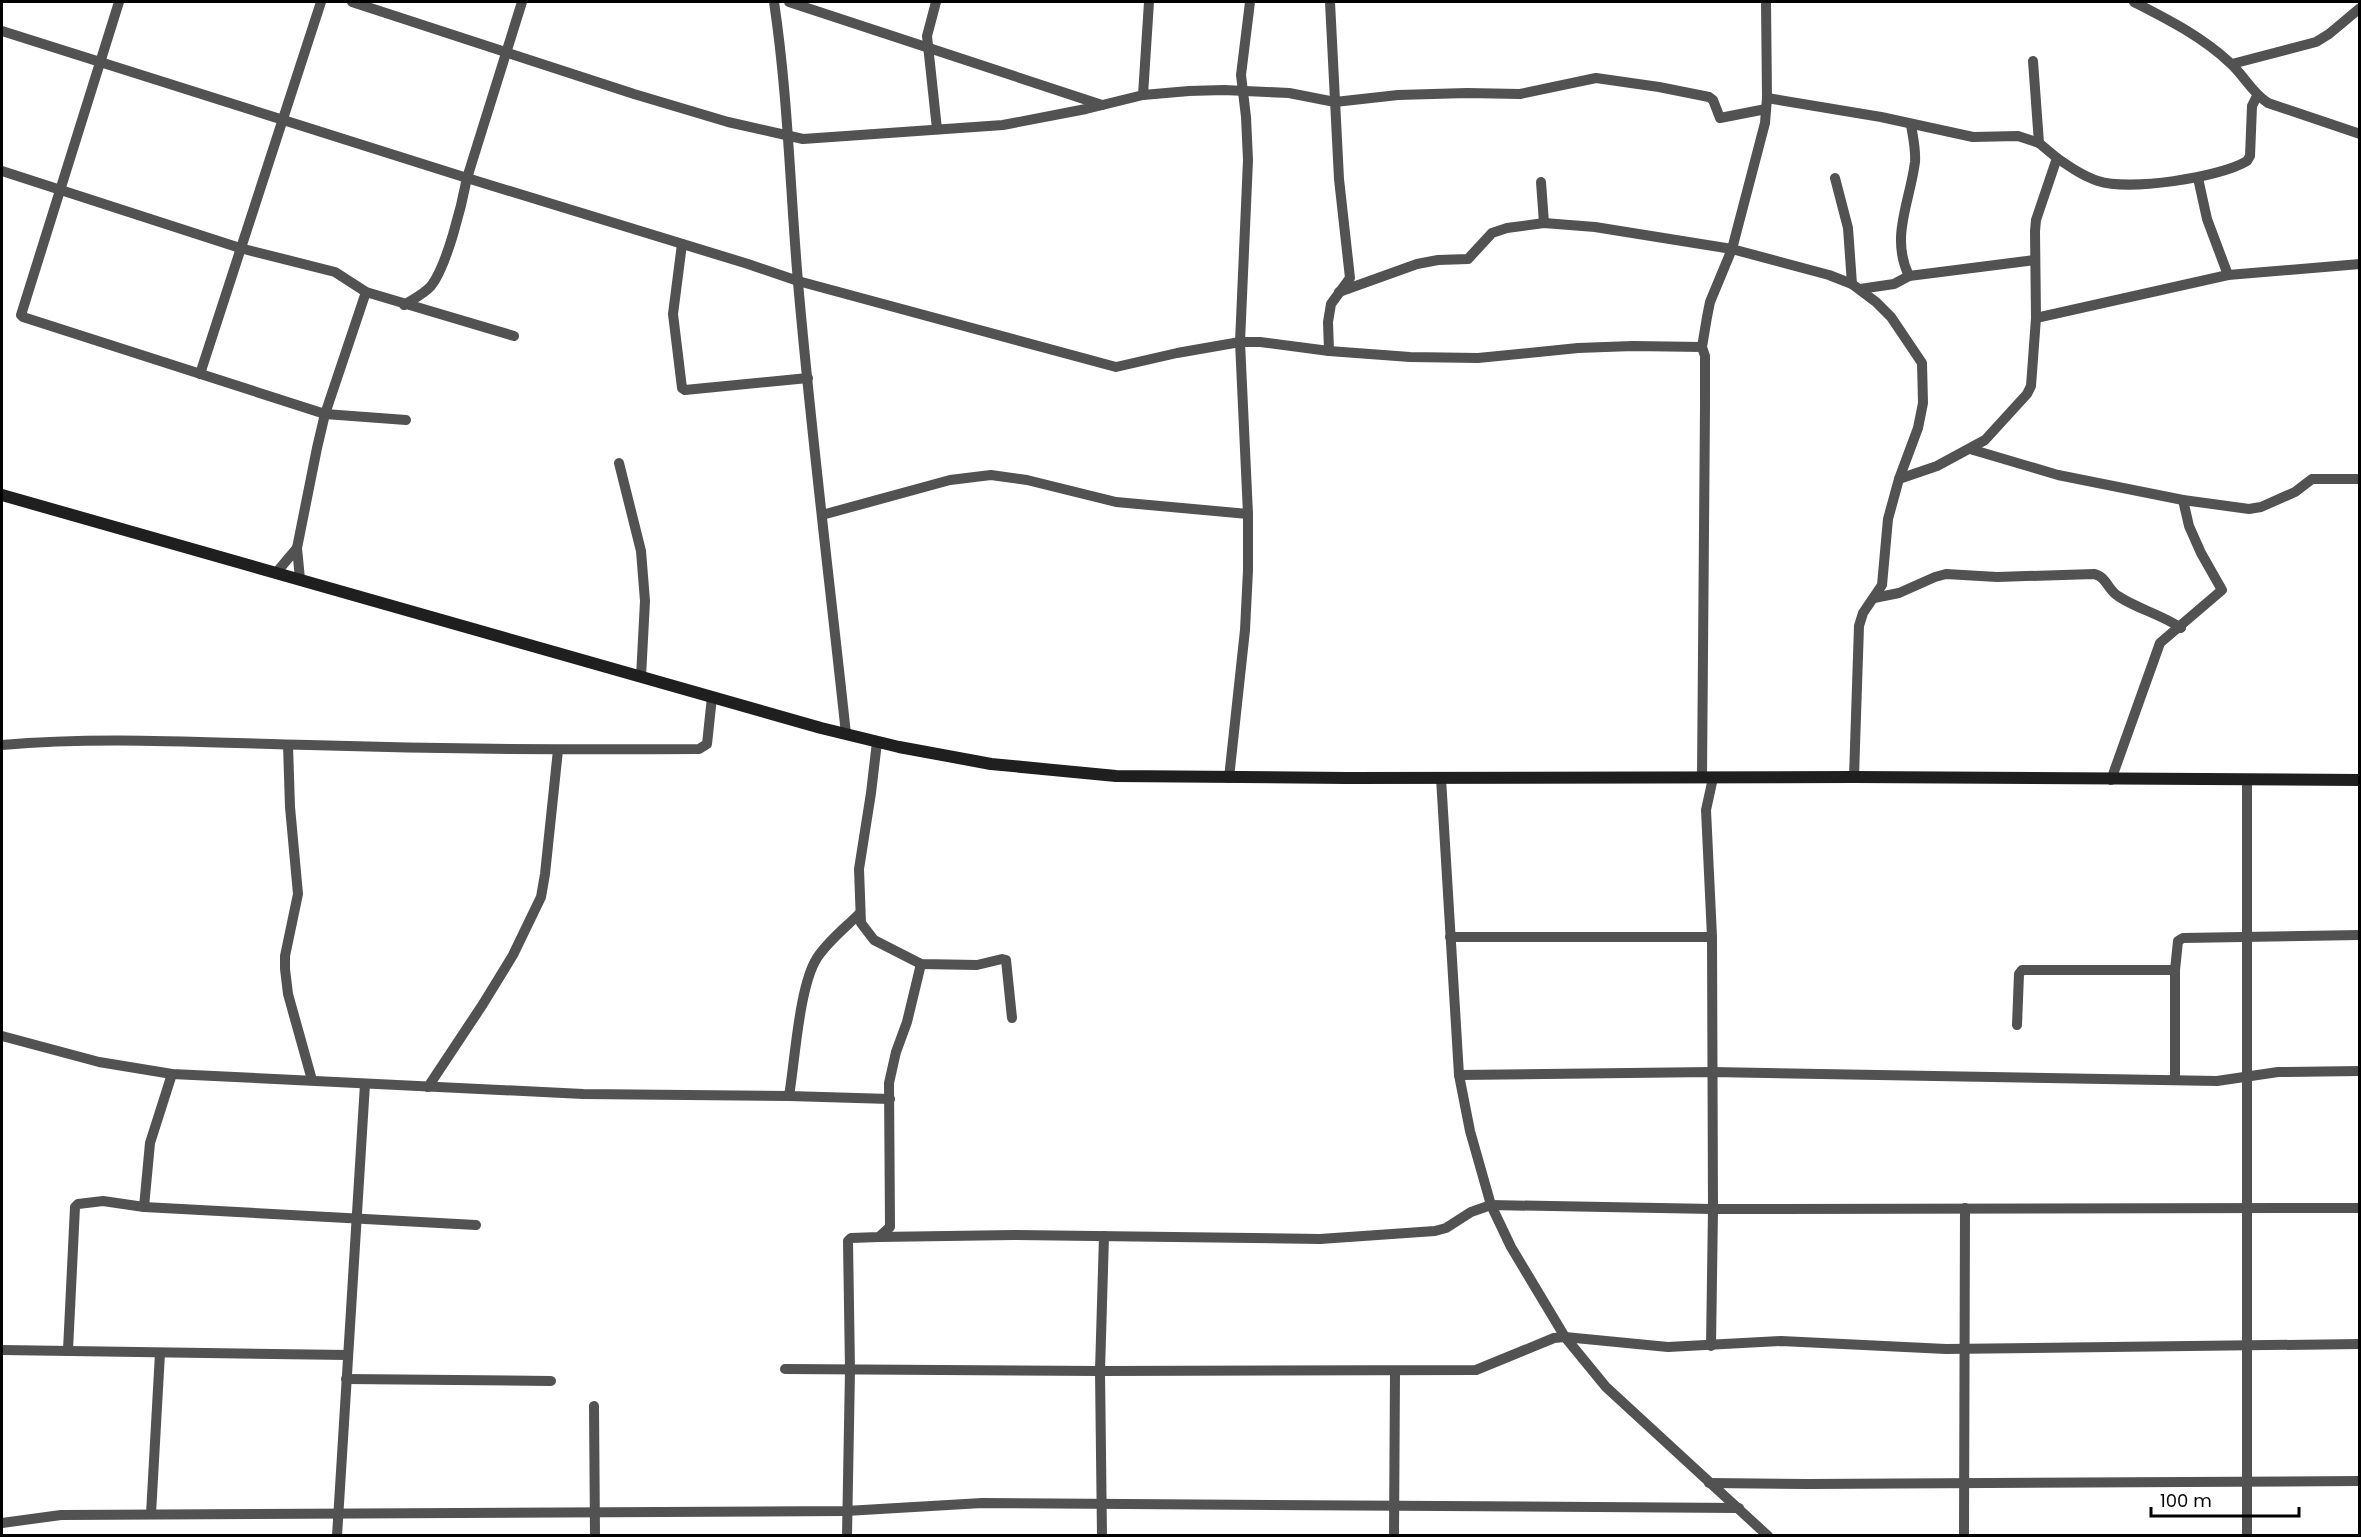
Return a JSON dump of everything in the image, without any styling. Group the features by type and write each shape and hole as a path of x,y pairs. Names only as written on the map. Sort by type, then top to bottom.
{"main road":[{"path":"2,495 846,734 991,764 1116,776 1229,778 1854,777 2360,780"}],"street":[{"path":"119,2 21,310 22,317 325,414 405,420"},
{"path":"200,374 321,2"},
{"path":"352,2 645,97 789,137 823,140 1003,124 1104,105 1143,95 1190,91 1243,90 1289,93 1335,102 1416,94 1520,94 1596,78 1709,97 1713,100 1720,118 1767,104 1881,117 1973,137 2018,136 2039,143 2078,172 2099,181 2165,183 2198,178 2247,161 2250,156 2252,106 2257,96"},
{"path":"404,304 421,295 435,279 462,207 467,178 522,2"},
{"path":"774,2 784,77 798,281 846,734"},
{"path":"789,2 1104,105"},
{"path":"936,2 927,27 927,47 937,129"},
{"path":"1143,95 1149,2"},
{"path":"1229,778 1245,630 1248,570 1248,514 1240,342 1248,160 1242,59 1251,2"},
{"path":"1329,351 1328,322 1331,304 1350,278 1339,179 1330,2"},
{"path":"1711,1346 1712,937 1706,810 1705,356 1702,347 1710,302 1732,249 1745,202 1767,104 1766,2"},
{"path":"2134,2 2198,37 2232,64 2257,96 2268,103 2360,134"},
{"path":"2232,64 2316,42 2360,8"},
{"path":"2,31 798,281 1116,368 1177,352 1240,342 1410,357 1478,358 1622,346 1702,347"},
{"path":"2033,61 2039,143"},
{"path":"1909,276 1901,254 1900,231 1915,160 1911,125"},
{"path":"1899,478 1937,466 1985,440 2030,390 2036,318 2036,220 2057,158"},
{"path":"2,171 240,248 335,272 366,292 514,336"},
{"path":"1835,178 1848,228 1856,286"},
{"path":"2198,178 2207,219 2228,275"},
{"path":"1541,182 1544,223"},
{"path":"1339,292 1417,264 1438,260 1464,261 1492,233 1507,228 1544,223 1595,227 1732,249 1829,275 1856,286 1891,317 1922,363 1923,403 1918,428 1899,478 1888,519 1882,585 1863,613 1859,626 1854,777"},
{"path":"682,244 673,314 682,388 685,390 808,378"},
{"path":"1856,286 1894,284 1909,276 2035,260"},
{"path":"2036,318 2228,275 2360,264"},
{"path":"300,579 297,548 325,414 366,292"},
{"path":"1970,449 2058,475 2184,500 2249,509 2261,507 2295,492 2312,479 2360,479"},
{"path":"619,463 641,551 645,601 640,676"},
{"path":"822,515 950,480 991,475 1027,480 1116,502 1248,514"},
{"path":"2111,780 2160,643 2181,628 2222,590 2200,553 2189,526 2184,500"},
{"path":"276,573 297,548"},
{"path":"1874,598 1899,593 1946,574 1996,577 2094,574 2103,579 2118,597 2165,617 2181,628"},
{"path":"2,745 63,741 157,741 558,750 699,749 707,744 712,697"},
{"path":"876,742 871,793 859,869 861,923 874,940 921,964 958,966 1006,960 1012,1018"},
{"path":"288,745 290,807 298,894 285,956 285,969 288,994 312,1080"},
{"path":"428,1087 513,955 541,897 558,750"},
{"path":"1441,778 1459,1074 1470,1131 1491,1205 1511,1247 1564,1337 1606,1387 1768,1536"},
{"path":"2247,780 2247,1536"},
{"path":"789,1096 807,980 817,959 831,941 859,914"},
{"path":"2175,1079 2175,970 2178,941 2183,938 2360,935"},
{"path":"1450,937 1712,937"},
{"path":"879,1237 890,1227 892,1069 907,1022 921,964"},
{"path":"2017,1025 2019,974 2022,970 2175,970"},
{"path":"2,1036 99,1062 172,1074 583,1094 890,1099"},
{"path":"1459,1074 1712,1072 2217,1081 2278,1072 2360,1071"},
{"path":"144,1207 150,1143 172,1074"},
{"path":"337,1536 365,1084"},
{"path":"68,1350 75,1207 78,1204 103,1201 144,1207 476,1225"},
{"path":"847,1536 850,1370 848,1241 851,1238 1014,1235 1320,1239 1435,1232 1446,1228 1471,1212 1491,1205 1713,1209 2360,1208"},
{"path":"1964,1536 1965,1208"},
{"path":"890,1227 902,1237"},
{"path":"1102,1536 1100,1371 1104,1236"},
{"path":"785,1369 1476,1370 1554,1338 1564,1337 1668,1347 1711,1346 1754,1341 1965,1349 2360,1344"},
{"path":"2,1350 348,1355"},
{"path":"151,1515 160,1353"},
{"path":"1394,1536 1395,1371"},
{"path":"346,1379 550,1381"},
{"path":"594,1406 595,1536"},
{"path":"1709,1483 2360,1481"},
{"path":"2,1523 61,1515 846,1510 982,1503 1739,1508"}]}
